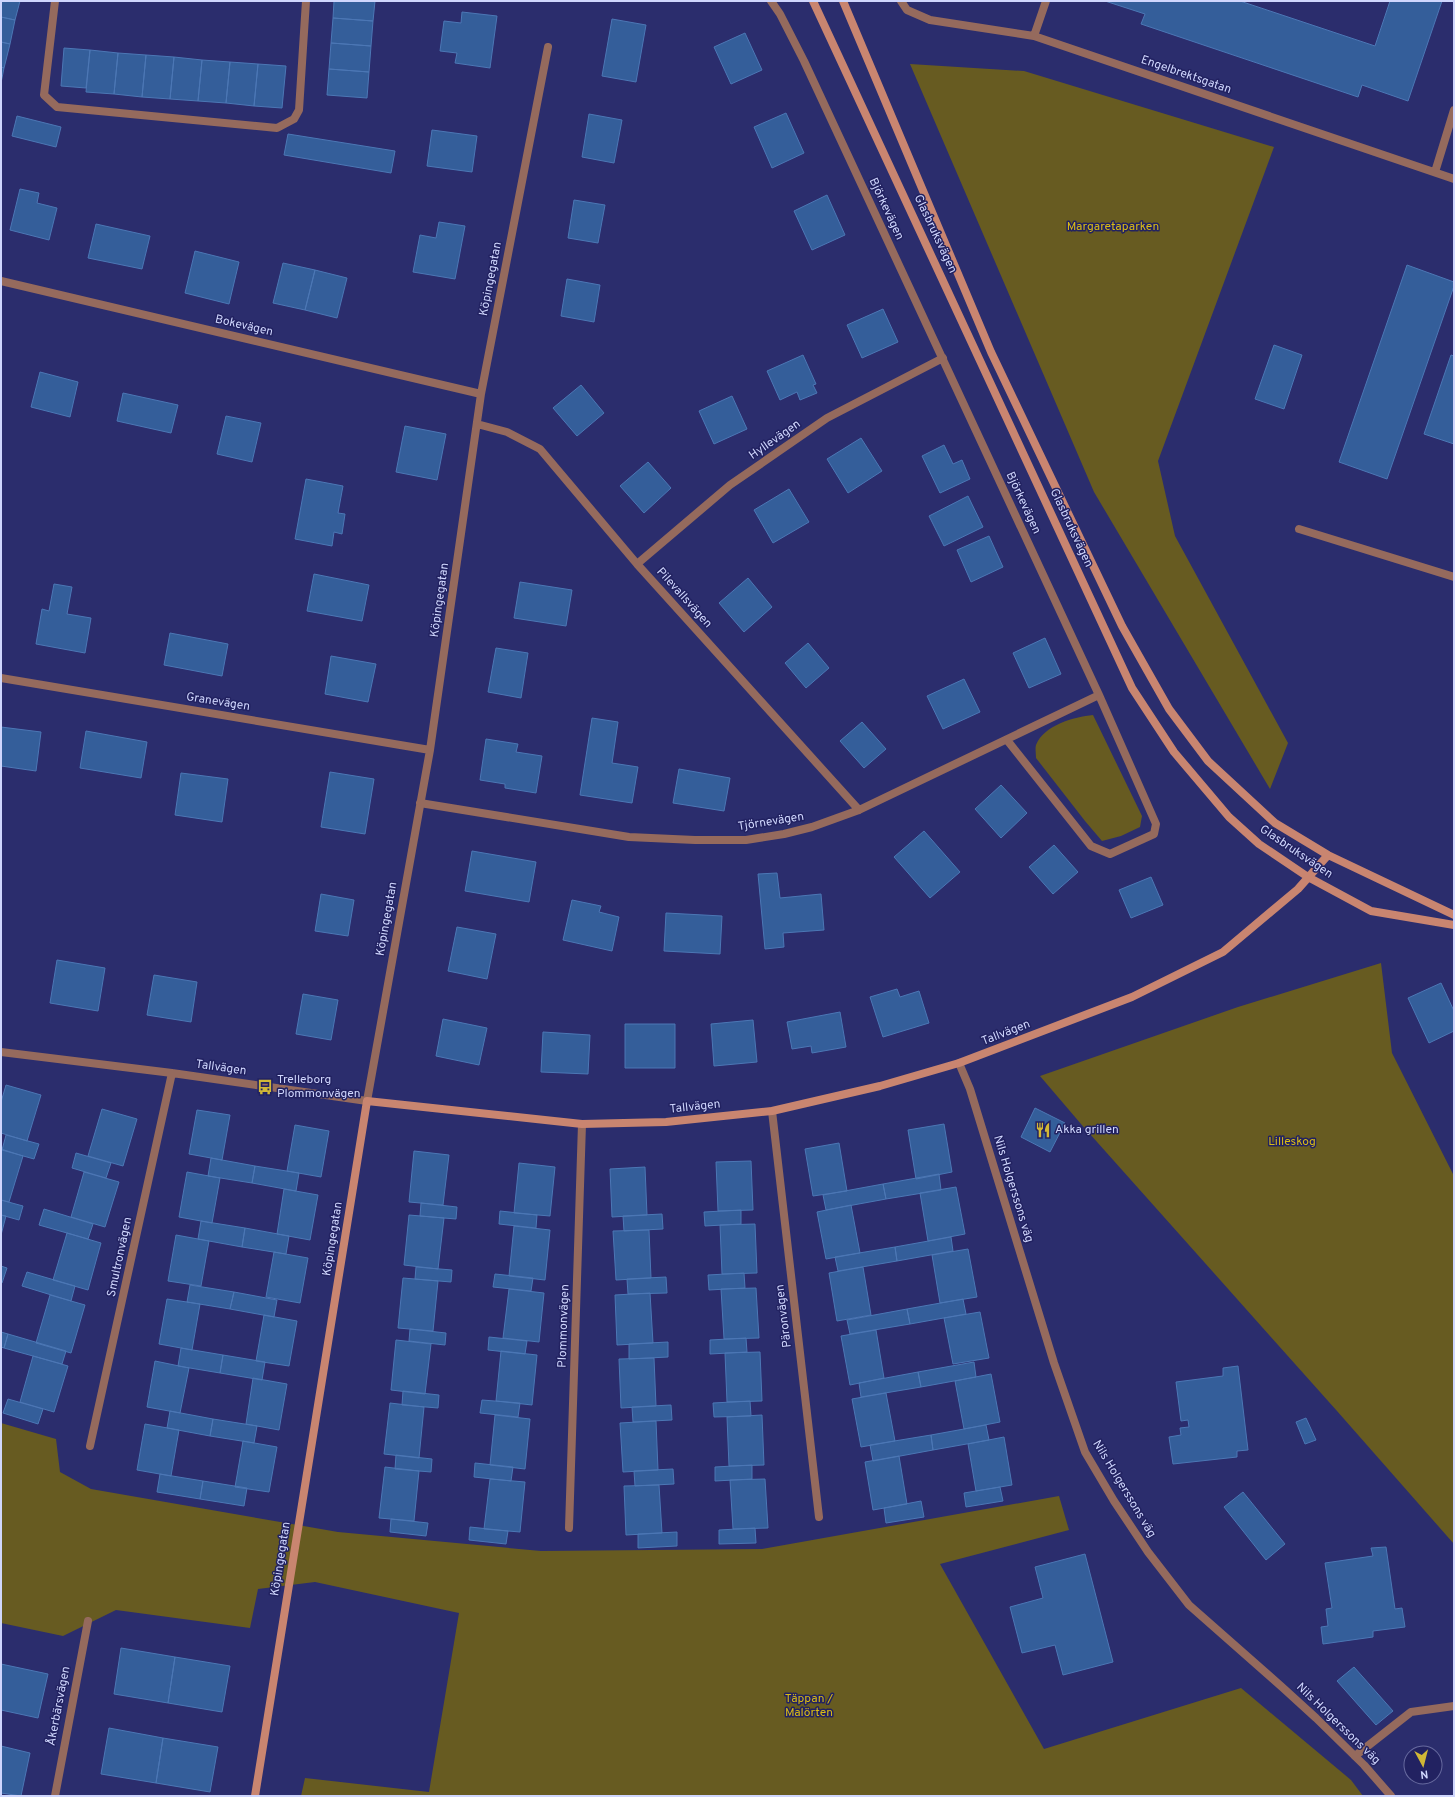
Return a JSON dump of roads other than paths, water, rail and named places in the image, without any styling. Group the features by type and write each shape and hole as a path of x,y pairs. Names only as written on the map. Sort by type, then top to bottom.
{"main road":[{"name":"Glasbruksvägen","path":"813,1 1132,688 1174,752 1229,817 1259,844 1308,877 1371,911 1454,925"},
{"name":"Glasbruksvägen","path":"843,1 991,352 1126,633 1170,709 1208,761 1275,823 1328,855 1454,915"},
{"name":"Tallvägen","path":"367,1101 582,1124 666,1122 772,1111 880,1086 959,1063 1132,997 1223,952 1275,910 1298,889 1328,855"},
{"name":"Köpingegatan","path":"255,1796 367,1101"}],"street":[{"path":"55,1 44,96 57,107 276,128 294,119 299,110 306,1"},
{"name":"Björkevägen","path":"771,1 780,14 804,61 1099,695 1156,824 1154,834 1110,854 1091,846 1007,740"},
{"name":"Engelbrektsgatan","path":"901,1 907,10 930,20 1034,36 1454,179"},
{"path":"1034,36 1046,1"},
{"name":"Köpingegatan","path":"367,1101 430,750 481,394 548,47"},
{"path":"1435,172 1454,110"},
{"name":"Bokevägen","path":"1,281 481,394"},
{"name":"Hyllevägen","path":"637,564 730,486 827,418 943,358"},
{"name":"Pilevallsvägen","path":"477,424 507,432 540,449 637,564 859,810"},
{"path":"1299,529 1454,577"},
{"name":"Granevägen","path":"1,678 430,750"},
{"name":"Tjörnevägen","path":"420,803 629,837 695,840 746,840 784,834 812,827 859,810 1099,695"},
{"name":"Tallvägen","path":"1,1052 172,1073 367,1101"},
{"name":"Nils Holgerssons väg","path":"959,1063 970,1089 1054,1363 1085,1452 1114,1501 1140,1540 1189,1605 1282,1687 1355,1756 1391,1796"},
{"name":"Smultronvägen","path":"90,1446 172,1073"},
{"name":"Päronvägen","path":"772,1111 820,1517"},
{"name":"Plommonvägen","path":"569,1528 582,1124"},
{"name":"Åkerbärsvägen","path":"55,1796 88,1621"},
{"path":"1355,1756 1411,1712 1454,1706"}],"place":[{"name":"Trelleborg Plommonvägen","path":"265,1087"},
{"name":"Akka grillen","path":"1043,1130"}],"park label":[{"name":"Margaretaparken","path":"1113,227"},
{"name":"Lilleskog","path":"1292,1142"},
{"name":"Täppan / Malörten","path":"809,1706"}]}
